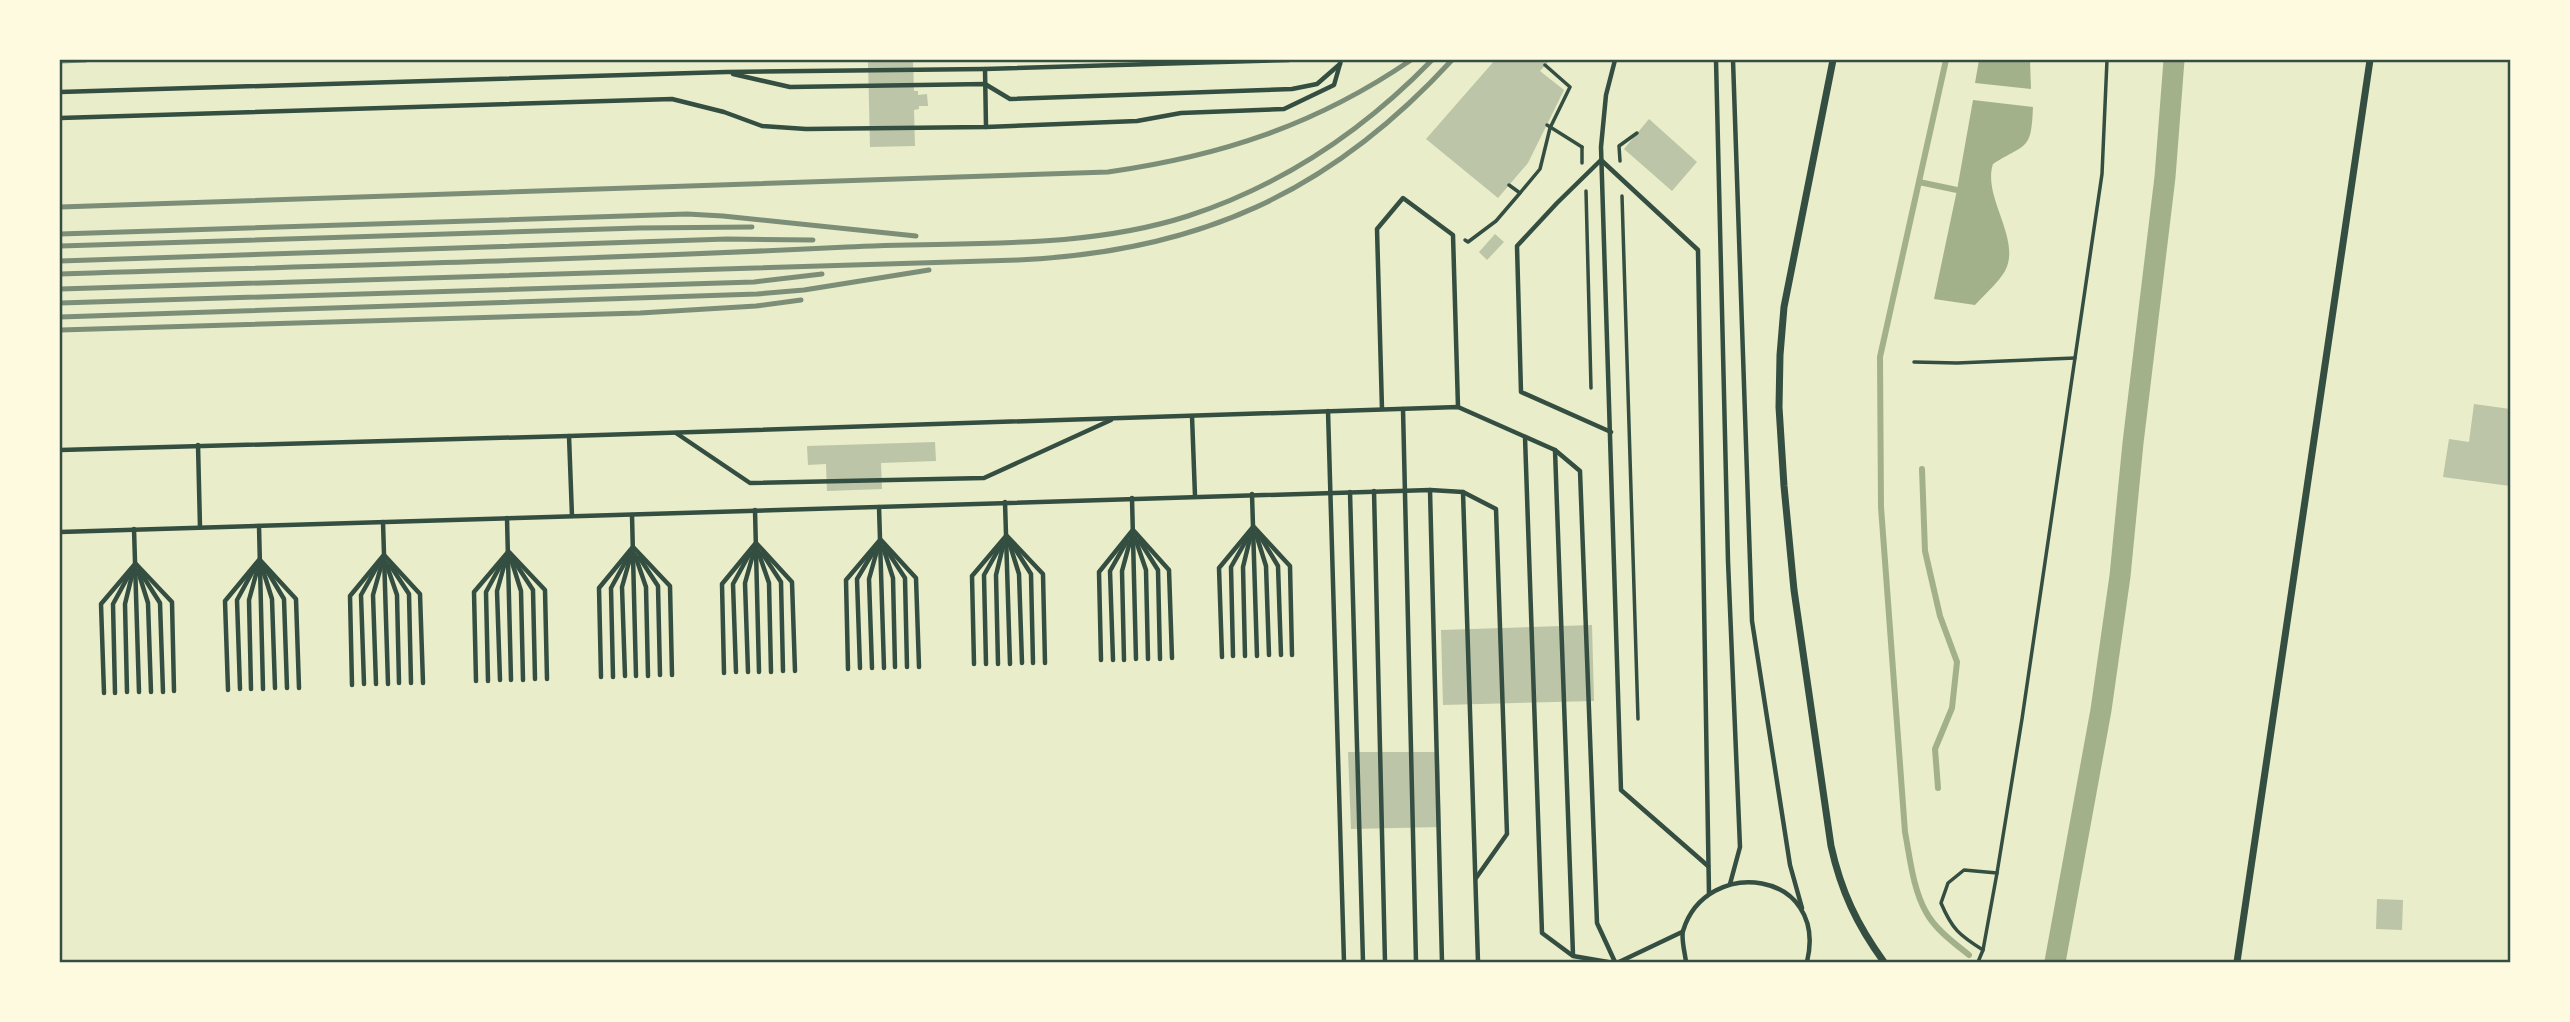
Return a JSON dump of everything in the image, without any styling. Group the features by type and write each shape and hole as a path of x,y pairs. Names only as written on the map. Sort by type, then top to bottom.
{"street":[{"path":"1833,60 1784,307 1780,355 1780,420 1794,590 1830,846 1855,920 1884,962"},
{"path":"2237,962 2370,60"}],"lane":[{"path":"60,92 726,72 985,69 1289,60"},
{"path":"1615,60 1605,95 1601,160 1612,432 1621,790 1708,866"},
{"path":"1716,60 1728,561 1740,847 1730,884"},
{"path":"1733,60 1752,621 1790,865 1808,930 1810,950 1807,962"},
{"path":"726,72 790,87 985,84 1010,99 1292,89 1317,84 1340,62"},
{"path":"60,118 673,99 724,112 762,126 806,130 1138,121 1181,113 1284,109 1334,86 1340,62"},
{"path":"985,69 986,127"},
{"path":"1601,160 1698,250 1709,894"},
{"path":"1601,160 1517,246 1521,393 1612,432"},
{"path":"1382,409 1377,229 1404,198 1453,235 1458,407"},
{"path":"60,450 1458,407 1555,450 1580,471 1597,923 1617,962 1682,932 1694,911 1709,894 1730,884 1761,883 1785,890 1802,908"},
{"path":"1403,409 1416,962"},
{"path":"1328,411 1344,962"},
{"path":"1192,416 1195,496"},
{"path":"676,433 750,483 984,478 1115,418"},
{"path":"569,436 572,516"},
{"path":"1525,437 1542,933 1573,956 1608,962"},
{"path":"198,445 200,527"},
{"path":"1555,450 1573,956"},
{"path":"1430,490 1442,962"},
{"path":"60,532 1252,494 1430,490 1463,492 1496,509 1507,821 1507,834 1476,878"},
{"path":"1374,491 1385,962"},
{"path":"1350,492 1363,962"},
{"path":"1463,492 1478,962"},
{"path":"1252,494 1257,656"},
{"path":"1132,498 1136,659"},
{"path":"1005,502 1010,664"},
{"path":"879,506 884,668"},
{"path":"755,510 759,672"},
{"path":"632,515 636,676"},
{"path":"507,519 512,680"},
{"path":"383,522 388,684"},
{"path":"259,526 263,689"},
{"path":"1254,527 1290,566 1292,655"},
{"path":"1254,527 1278,566 1281,655"},
{"path":"1254,527 1266,566 1269,656"},
{"path":"1245,656 1243,567 1254,527"},
{"path":"1233,656 1231,568 1254,527"},
{"path":"1222,657 1219,568 1254,527"},
{"path":"134,529 139,692"},
{"path":"1133,531 1170,570 1172,659"},
{"path":"1133,531 1158,570 1160,659"},
{"path":"1133,531 1146,570 1148,659"},
{"path":"1124,660 1122,571 1133,531"},
{"path":"1113,660 1111,571 1133,531"},
{"path":"1101,660 1099,572 1133,531"},
{"path":"1006,535 1043,574 1045,663"},
{"path":"1006,535 1031,574 1033,663"},
{"path":"1006,535 1019,574 1022,663"},
{"path":"998,664 996,575 1006,535"},
{"path":"986,664 984,575 1006,535"},
{"path":"974,664 972,576 1006,535"},
{"path":"880,539 916,578 919,667"},
{"path":"880,539 905,578 907,667"},
{"path":"880,539 893,578 895,667"},
{"path":"872,668 869,579 880,539"},
{"path":"860,668 857,579 880,539"},
{"path":"848,669 846,580 880,539"},
{"path":"756,543 792,582 795,671"},
{"path":"756,543 781,582 783,671"},
{"path":"756,543 769,583 771,671"},
{"path":"748,672 745,583 756,543"},
{"path":"736,673 733,584 756,543"},
{"path":"724,673 722,584 756,543"},
{"path":"633,547 670,586 672,675"},
{"path":"633,547 658,586 660,676"},
{"path":"633,547 646,587 648,676"},
{"path":"625,676 622,587 633,547"},
{"path":"613,677 611,588 633,547"},
{"path":"601,677 599,588 633,547"},
{"path":"508,551 545,590 547,679"},
{"path":"508,551 533,590 535,679"},
{"path":"508,551 521,591 523,680"},
{"path":"500,680 497,591 508,551"},
{"path":"488,681 486,592 508,551"},
{"path":"476,681 474,592 508,551"},
{"path":"384,555 421,594 423,683"},
{"path":"384,555 409,594 411,683"},
{"path":"384,555 397,594 400,684"},
{"path":"376,684 373,595 384,555"},
{"path":"364,684 362,596 384,555"},
{"path":"352,685 350,596 384,555"},
{"path":"260,559 296,599 299,688"},
{"path":"260,559 284,599 287,688"},
{"path":"260,559 272,599 275,688"},
{"path":"251,689 249,600 260,559"},
{"path":"240,689 237,600 260,559"},
{"path":"228,690 225,601 260,559"},
{"path":"135,563 172,602 174,691"},
{"path":"135,563 160,603 163,692"},
{"path":"135,563 148,603 151,692"},
{"path":"127,692 125,604 135,563"},
{"path":"116,693 113,604 135,563"},
{"path":"104,693 101,604 135,563"},
{"path":"1682,932 1686,962"}],"path":[{"path":"1978,962 1983,950 1997,873 2102,174 2107,60"},
{"path":"1453,235 1468,242 1496,221 1540,169 1548,127 1570,87 1545,65"},
{"path":"1548,127 1582,147 1619,146 1637,133"},
{"path":"1619,146 1638,719"},
{"path":"1582,147 1582,178 1586,185 1591,388"},
{"path":"1509,185 1520,193"},
{"path":"1914,362 2075,358"},
{"path":"1983,950 1950,924 1941,903 1948,883 1964,870 1997,873"}],"shaded area":[{"path":"1979,60 2030,60 2031,89 1975,83"},
{"path":"1973,100 2033,107 2029,139 2021,148 1993,164 1993,190 2006,232 2009,259 2005,271 1975,305 1934,299"}],"building":[{"path":"868,60 913,60 914,91 918,91 918,95 927,94 928,106 919,106 919,109 914,110 915,146 870,147"},
{"path":"1495,60 1550,60 1540,71 1564,90 1528,163 1498,198 1426,139"},
{"path":"1649,119 1697,162 1672,191 1624,149"},
{"path":"1495,234 1504,242 1487,260 1479,252"},
{"path":"2474,404 2510,409 2510,486 2443,477 2449,439 2469,442"},
{"path":"935,442 936,461 881,463 882,489 827,491 826,464 808,465 807,446"},
{"path":"1592,625 1594,701 1443,705 1441,630"},
{"path":"1348,752 1439,752 1441,827 1351,829"},
{"path":"2377,899 2403,900 2402,930 2376,929"}],"waterway":[{"path":"1946,60 1880,357 1881,507 1905,832 1910,863 1918,893 1930,918 1969,955"},
{"path":"2055,962 2101,710 2120,576 2165,177 2174,60"},
{"path":"1919,182 1957,190"},
{"path":"1922,469 1925,551 1940,616 1957,662 1952,708 1935,749 1938,788"}],"railway":[{"path":"60,61 85,60"},
{"path":"60,207 1108,172 1190,157 1266,134 1339,103 1411,60"},
{"path":"60,274 1019,242 1105,235 1188,216 1257,189 1289,172 1350,132 1406,86 1432,60"},
{"path":"60,289 1018,260 1083,255 1145,244 1202,228 1257,207 1309,180 1358,146 1406,106 1452,60"},
{"path":"60,234 687,214 916,236"},
{"path":"60,246 639,228 752,227"},
{"path":"60,261 727,239 813,240"},
{"path":"60,317 757,294 804,290 929,270"},
{"path":"60,303 754,282 822,274"},
{"path":"60,330 640,313 756,306 801,300"}]}
